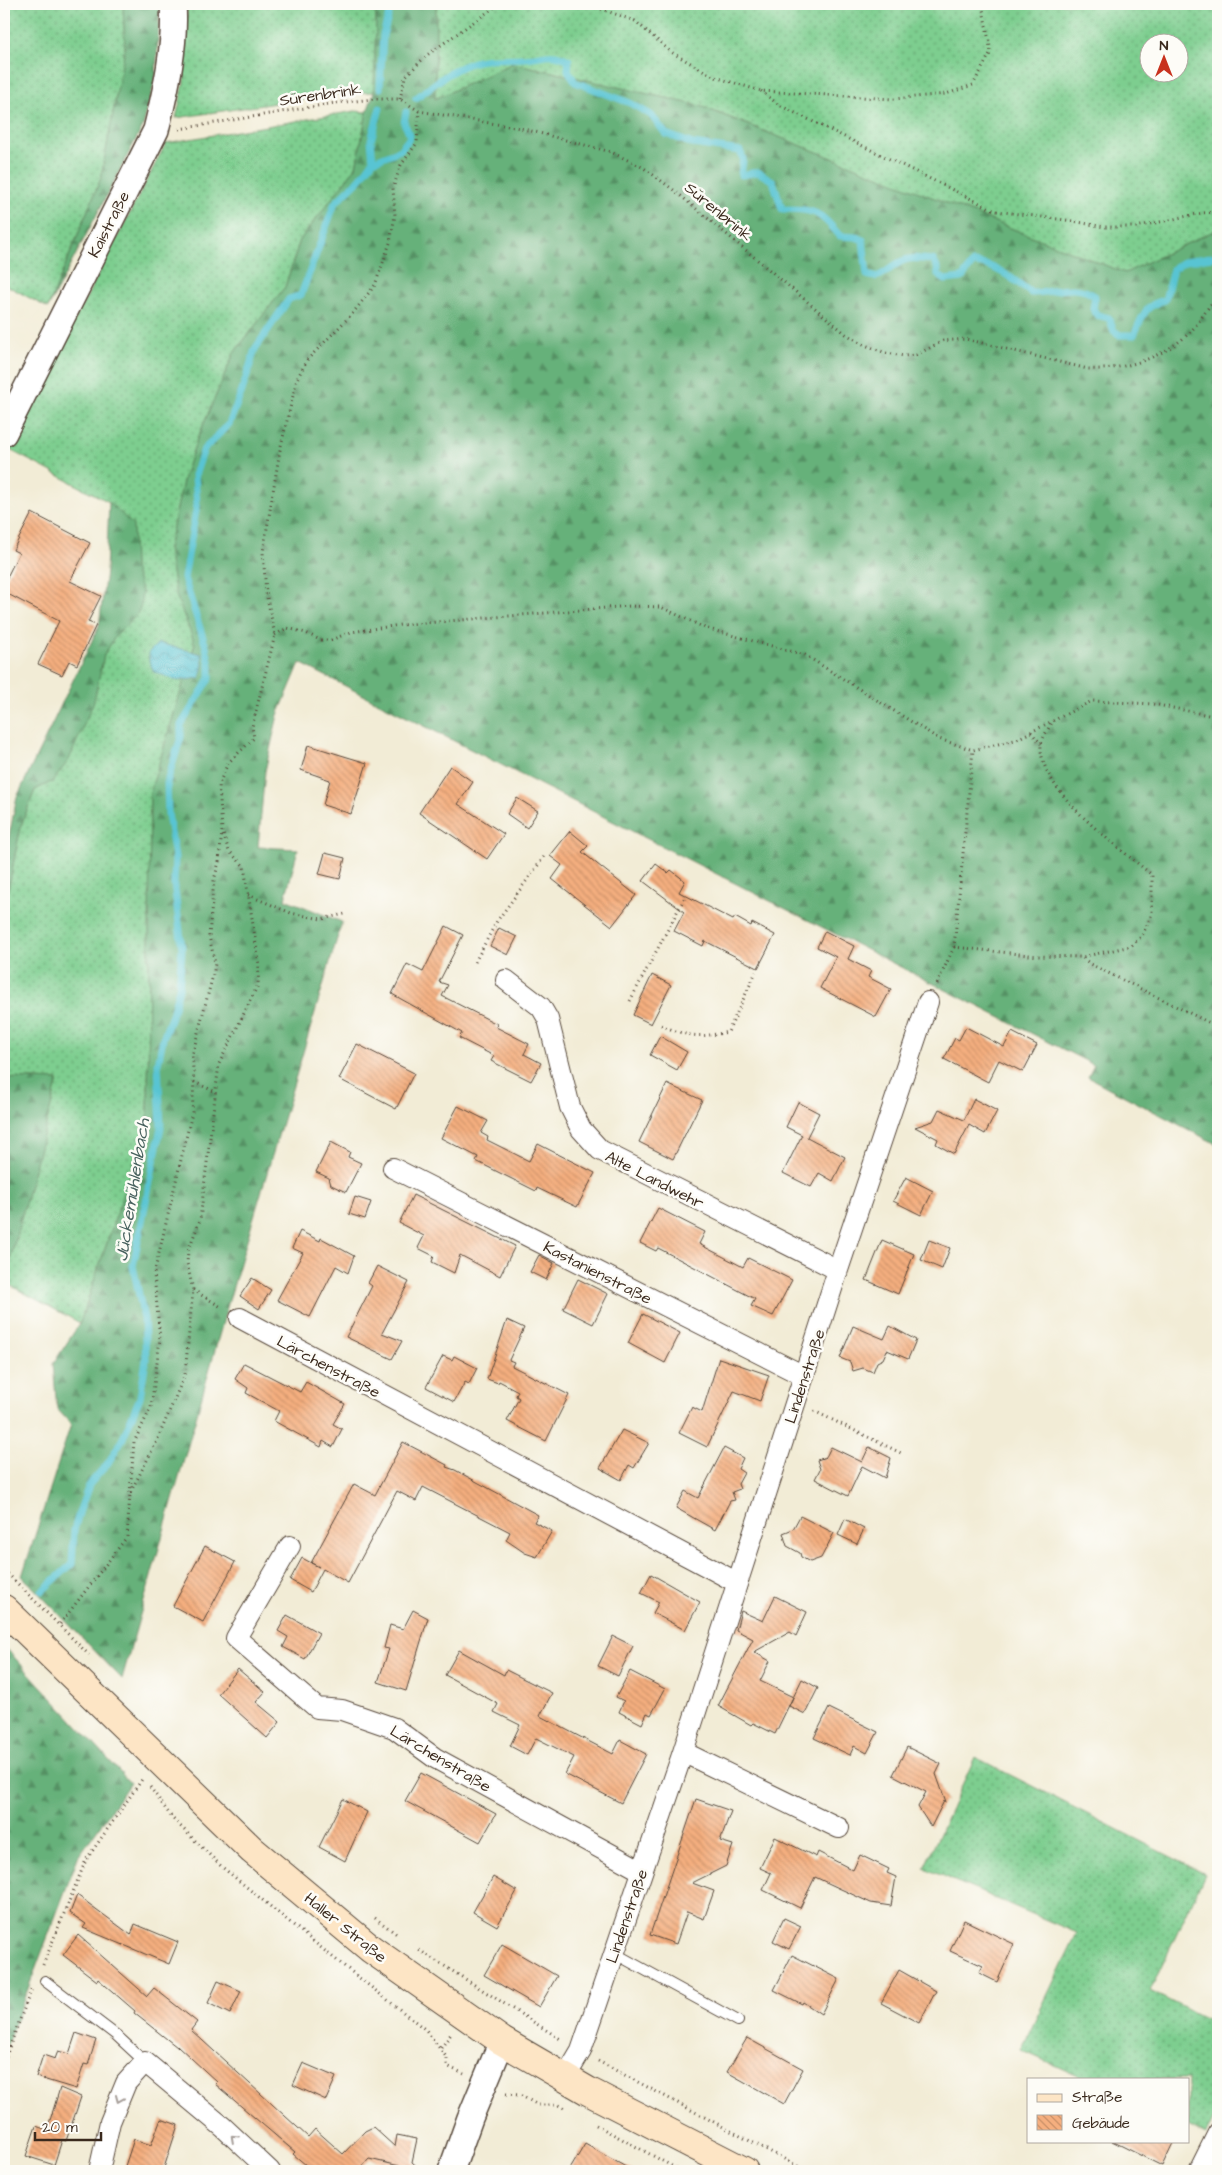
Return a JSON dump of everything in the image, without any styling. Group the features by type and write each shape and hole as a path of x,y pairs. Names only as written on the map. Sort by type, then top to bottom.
{"main road":[{"name":"Haller Straße","path":"4,1608 159,1762 252,1850 371,1950 502,2041 565,2078 744,2171"}],"street":[{"name":"Kaistraße","path":"4,433 156,130 168,78 174,18 173,4"},
{"name":"Alte Landwehr","path":"506,980 541,1007 548,1019 570,1108 581,1129 600,1150 838,1270"},
{"name":"Lindenstraße","path":"565,2078 581,2051 683,1752 736,1582 928,1002"},
{"name":"Kastanienstraße","path":"393,1168 804,1376"},
{"name":"Lärchenstraße","path":"240,1318 736,1582"},
{"name":"Lärchenstraße","path":"290,1546 236,1638 317,1708 342,1710 394,1728 435,1758 642,1871"},
{"path":"683,1752 840,1828"},
{"path":"451,2171 470,2118 502,2041"},
{"path":"99,2171 110,2122 126,2083 145,2062 223,2127 270,2171"},
{"path":"1199,2171 1218,2133"}],"lane":[{"path":"614,1953 738,2021"},
{"path":"42,1979 116,2035 145,2062"}],"path":[{"path":"400,99 405,77 427,55 499,4"},
{"path":"586,4 634,21 671,52 715,77 760,91 894,99 946,94 973,85 991,52 982,4"},
{"path":"760,91 779,105 996,211 1073,220 1104,227 1136,227 1202,213 1218,212"},
{"name":"Sürenbrink","path":"156,130 170,130 335,103 374,99 400,99 419,110 520,128 611,152 644,168 675,191 846,334 865,345 886,353 904,356 916,355 942,341 966,339 1088,369 1112,369 1153,356 1175,344 1192,330 1218,296"},
{"path":"60,1624 127,1538 134,1442 151,1408 160,1339 154,1274 192,1113 194,1082 192,1056 214,971 215,962 209,936 214,880 220,862 222,831 219,784 228,763 254,738 252,727 275,635 266,593 263,552 280,450 297,379 307,360 353,313 375,284 390,243 395,215 393,188 401,165 417,143 419,110"},
{"path":"275,635 287,628 306,632 320,640 331,640 351,632 400,625 630,606 661,607 705,628 805,655 939,739 973,750 1015,740 1092,701 1153,704 1218,717"},
{"path":"954,947 1038,956 1082,957 1131,946 1142,936 1152,914 1152,875 1083,816 1061,794 1044,767 1041,744 1053,721"},
{"path":"1030,732 1041,744"},
{"path":"928,1002 954,947 973,750"},
{"path":"130,1493 157,1441 185,1374 193,1290 188,1263 188,1251 200,1220 219,1064 258,985 259,964 244,866 229,851 222,831"},
{"path":"475,962 498,921 544,857"},
{"path":"248,895 291,913 321,919 346,914"},
{"path":"630,1001 685,897"},
{"path":"1082,957 1090,964 1218,1027"},
{"path":"661,1025 684,1035 707,1036 728,1032 756,972"},
{"path":"194,1082 216,1092"},
{"path":"193,1290 240,1318"},
{"path":"795,1402 901,1453"},
{"path":"4,1570 93,1658"},
{"path":"4,2061 34,1982 42,1979 86,1860 138,1785 159,1762"},
{"path":"369,1913 400,1936"},
{"path":"416,1948 517,2013 581,2051"},
{"path":"603,2064 807,2171"},
{"path":"507,2095 520,2095 538,2105 558,2106 567,2110"},
{"path":"592,2123 681,2171"}],"green space":[{"path":"4,4 123,4 125,48 101,178 48,308 4,284"},
{"path":"123,4 160,4 156,76 143,126 48,308 101,178 125,48"},
{"path":"187,4 372,4 376,16 374,92 343,93 176,118 184,83"},
{"path":"372,4 436,4 435,99 513,63 700,106 1125,273 1218,229 1218,1145 1088,1077 1094,1065 300,663 278,715 265,771 258,847 298,849 285,899 342,922 230,1297 122,1679 22,1576 71,1424 57,1409 53,1364 80,1323 148,1121 150,793 195,644 176,595 168,549 184,477 196,442 234,353 285,287 300,240 356,167 367,112 374,92 376,16"},
{"path":"436,4 1218,4 1218,229 1125,273 700,106 513,63 435,99"},
{"path":"355,111 367,112 356,167 300,240 285,287 234,353 196,442 184,477 168,549 176,595 195,644 150,793 148,1121 80,1323 4,1282 58,1080 4,1078 4,910 21,825 35,790 53,781 99,674 104,655 116,635 137,614 142,592 134,568 132,525 109,502 8,449 166,143"},
{"path":"109,502 133,525 134,568 142,592 141,605 137,615 116,635 104,655 94,701 69,760 53,781 35,790 21,825 4,910 4,860 17,797 99,626 106,571"},
{"path":"4,1078 58,1080 4,1282"},
{"path":"4,1646 130,1783 78,1857 4,2052"},
{"path":"975,1757 1205,1874 1150,1991 1218,2025 1218,2109 1206,2135 1190,2127 1190,2078 1083,2078 1021,2050 1077,1933 924,1868"}],"water":[{"path":"158,643 202,654 203,665 200,678 178,681 154,672 149,661 149,652"}],"building":[{"path":"32,513 90,543 70,581 101,596 88,622 96,625 77,665 69,661 62,675 38,664 59,621 4,592 4,583 19,553 13,550"},
{"path":"308,745 367,763 351,814 323,805 330,780 301,770"},
{"path":"450,766 473,782 458,804 504,834 487,859 419,813"},
{"path":"517,798 538,811 527,828 507,814"},
{"path":"570,831 588,846 582,852 636,895 612,926 552,879 562,865 550,856"},
{"path":"325,853 345,858 340,879 319,874"},
{"path":"656,864 668,873 671,870 685,881 679,892 733,920 735,917 751,926 752,923 775,935 758,968 705,941 703,946 674,931 684,912 643,881"},
{"path":"446,926 463,935 439,982 448,985 442,996 497,1024 496,1027 529,1044 524,1054 541,1063 531,1081 491,1061 494,1056 459,1038 462,1033 392,994 407,964 423,972"},
{"path":"499,928 517,937 508,955 490,946"},
{"path":"825,931 854,946 848,959 871,971 868,977 891,989 876,1017 820,988 836,957 817,947"},
{"path":"652,975 671,985 651,1024 633,1015"},
{"path":"966,1027 1004,1047 1012,1032 1037,1045 1023,1072 999,1060 988,1082 944,1059 955,1038 959,1040"},
{"path":"660,1036 687,1052 677,1070 650,1055"},
{"path":"357,1044 414,1073 396,1109 339,1079"},
{"path":"667,1084 702,1100 673,1159 639,1142"},
{"path":"974,1099 997,1111 985,1134 969,1125 954,1154 936,1144 938,1139 915,1127 933,1121 939,1109 964,1120"},
{"path":"798,1102 819,1113 807,1137 845,1157 833,1181 819,1173 811,1187 783,1173 802,1135 786,1127"},
{"path":"458,1106 488,1121 481,1133 488,1137 487,1140 529,1161 538,1144 595,1173 577,1207 537,1188 536,1191 476,1161 478,1157 441,1138"},
{"path":"331,1142 350,1152 348,1157 361,1163 346,1192 331,1185 329,1178 316,1172"},
{"path":"906,1177 933,1191 921,1215 893,1201"},
{"path":"413,1195 515,1246 500,1276 460,1255 454,1273 432,1262 434,1256 418,1248 424,1236 399,1223"},
{"path":"355,1197 371,1202 365,1219 349,1214"},
{"path":"658,1208 705,1232 699,1244 743,1267 748,1258 792,1280 773,1316 751,1306 755,1299 658,1248 656,1251 640,1243"},
{"path":"300,1231 320,1241 321,1238 354,1256 348,1273 336,1266 310,1317 277,1300 303,1253 292,1248"},
{"path":"882,1240 914,1254 898,1294 866,1280"},
{"path":"929,1240 950,1248 942,1269 921,1260"},
{"path":"539,1255 554,1263 546,1280 530,1272"},
{"path":"377,1266 409,1282 382,1333 402,1341 392,1359 346,1337 372,1286 368,1283"},
{"path":"252,1278 271,1290 259,1309 240,1296"},
{"path":"578,1279 608,1294 593,1324 563,1309"},
{"path":"643,1314 680,1333 665,1363 628,1343"},
{"path":"507,1320 524,1328 509,1360 514,1362 512,1366 569,1395 546,1441 507,1421 519,1398 516,1396 518,1391 499,1381 498,1383 487,1379"},
{"path":"853,1326 884,1339 890,1326 916,1340 908,1359 887,1350 883,1359 877,1362 873,1372 863,1368 853,1371 850,1362 840,1358"},
{"path":"443,1356 452,1360 454,1356 477,1368 469,1384 465,1382 454,1402 426,1387"},
{"path":"719,1358 769,1375 760,1401 734,1391 707,1447 679,1433 692,1407 702,1412"},
{"path":"244,1363 300,1392 306,1382 345,1404 333,1424 342,1429 333,1447 323,1441 321,1447 274,1421 279,1411 246,1393 248,1388 235,1379"},
{"path":"622,1430 649,1443 634,1468 629,1465 621,1480 600,1468"},
{"path":"403,1442 447,1465 446,1467 455,1470 538,1515 534,1522 552,1531 537,1557 525,1553 506,1540 510,1532 423,1487 416,1501 397,1491 348,1583 323,1569 311,1592 290,1580 302,1558 311,1563 354,1484 375,1495"},
{"path":"831,1447 862,1462 869,1447 891,1458 885,1478 862,1466 848,1496 815,1479 820,1469 817,1460 826,1457"},
{"path":"724,1448 743,1458 738,1469 744,1473 738,1484 740,1489 732,1492 735,1500 730,1501 715,1530 676,1508 685,1491 698,1498"},
{"path":"800,1516 834,1533 821,1558 810,1562 801,1557 800,1553 787,1546 783,1533 793,1529"},
{"path":"845,1519 864,1529 857,1544 838,1535"},
{"path":"205,1546 235,1562 203,1622 173,1606"},
{"path":"651,1574 700,1602 685,1630 653,1613 659,1602 641,1593"},
{"path":"775,1596 807,1612 796,1636 790,1632 754,1652 770,1661 760,1681 793,1697 775,1734 753,1723 751,1725 718,1706 753,1639 736,1630 741,1611 763,1621"},
{"path":"413,1610 428,1618 406,1691 378,1682 389,1649 384,1648 390,1625 403,1629"},
{"path":"287,1615 319,1633 305,1659 283,1647 288,1637 278,1631"},
{"path":"613,1636 633,1646 618,1676 598,1666"},
{"path":"459,1650 504,1675 506,1670 552,1693 540,1716 613,1754 620,1740 646,1754 621,1803 565,1774 574,1757 536,1738 527,1755 510,1746 520,1725 494,1712 498,1704 445,1675"},
{"path":"238,1669 265,1692 256,1702 280,1722 267,1738 218,1694"},
{"path":"630,1671 665,1689 651,1715 647,1713 642,1724 619,1712 624,1701 616,1697"},
{"path":"802,1679 818,1688 805,1714 789,1706"},
{"path":"829,1708 878,1732 867,1753 854,1746 850,1755 814,1738"},
{"path":"907,1747 941,1764 936,1774 946,1802 944,1801 931,1827 918,1807 926,1792 893,1775"},
{"path":"421,1773 496,1814 480,1842 405,1801"},
{"path":"343,1799 367,1812 345,1861 319,1847"},
{"path":"696,1799 731,1811 720,1841 733,1845 726,1866 692,1883 714,1891 704,1919 687,1912 676,1944 650,1935"},
{"path":"775,1837 816,1857 818,1852 853,1870 860,1855 889,1869 887,1873 896,1877 891,1906 871,1903 815,1877 800,1908 763,1890 771,1873 760,1868"},
{"path":"493,1877 517,1891 497,1926 473,1912"},
{"path":"77,1895 131,1935 135,1924 178,1942 169,1964 83,1928 86,1924 70,1913"},
{"path":"784,1918 801,1926 789,1949 773,1941"},
{"path":"964,1920 1014,1944 997,1982 979,1973 983,1966 950,1951"},
{"path":"78,1935 147,1996 154,1988 197,2022 191,2030 308,2137 315,2129 343,2154 365,2131 373,2127 395,2147 397,2135 417,2139 412,2162 422,2171 369,2159 360,2169 363,2171 313,2171 293,2154 295,2152 215,2084 217,2082 178,2046 134,2013 135,2011 98,1979 97,1981 63,1955"},
{"path":"502,1944 557,1976 539,2007 484,1975"},
{"path":"792,1955 839,1979 821,2014 803,2002 802,2004 774,1990"},
{"path":"899,1970 936,1991 919,2023 881,2003"},
{"path":"218,1981 241,1991 230,2014 208,2003"},
{"path":"76,2033 96,2040 88,2065 84,2064 76,2089 36,2077 43,2055 55,2059 58,2051 69,2054"},
{"path":"747,2038 803,2069 784,2104 727,2072"},
{"path":"303,2063 336,2077 326,2100 293,2085"},
{"path":"60,2088 81,2097 66,2141 62,2140 54,2165 26,2156 36,2126 47,2130"},
{"path":"161,2119 178,2125 163,2171 127,2171 128,2167 125,2166 134,2139 151,2145"},
{"path":"1114,2142 1174,2142 1162,2166"},
{"path":"585,2144 633,2171 569,2171"}],"waterway":[{"path":"380,88 383,35 389,14 386,4"},
{"name":"Jückemühlenbach","path":"416,98 447,75 475,62 489,59 557,55 569,60 568,70 575,82 630,103 651,115 666,134 693,144 740,151 743,159 741,175 758,172 773,181 782,209 816,213 827,221 840,236 856,237 863,240 867,275 878,276 898,263 912,258 933,260 938,269 938,275 945,280 962,278 973,263 981,264 1004,274 1031,293 1072,289 1095,296 1093,309 1097,315 1109,318 1114,331 1120,335 1134,335 1148,308 1165,300 1173,269 1185,261 1218,256"},
{"path":"373,161 371,140 380,108"},
{"name":"Jückemühlenbach","path":"42,1591 72,1564 74,1530 89,1485 108,1463 123,1438 140,1397 146,1360 144,1319 133,1266 161,1127 158,1064 163,1038 172,1015 179,988 182,948 174,883 175,857 168,814 167,782 181,737 181,725 210,678 210,666 206,647 184,578 197,505 195,475 204,449 229,424 255,349 289,299 301,295 335,203 360,179 373,161 400,150 408,140 410,135 404,123 406,112"}]}
